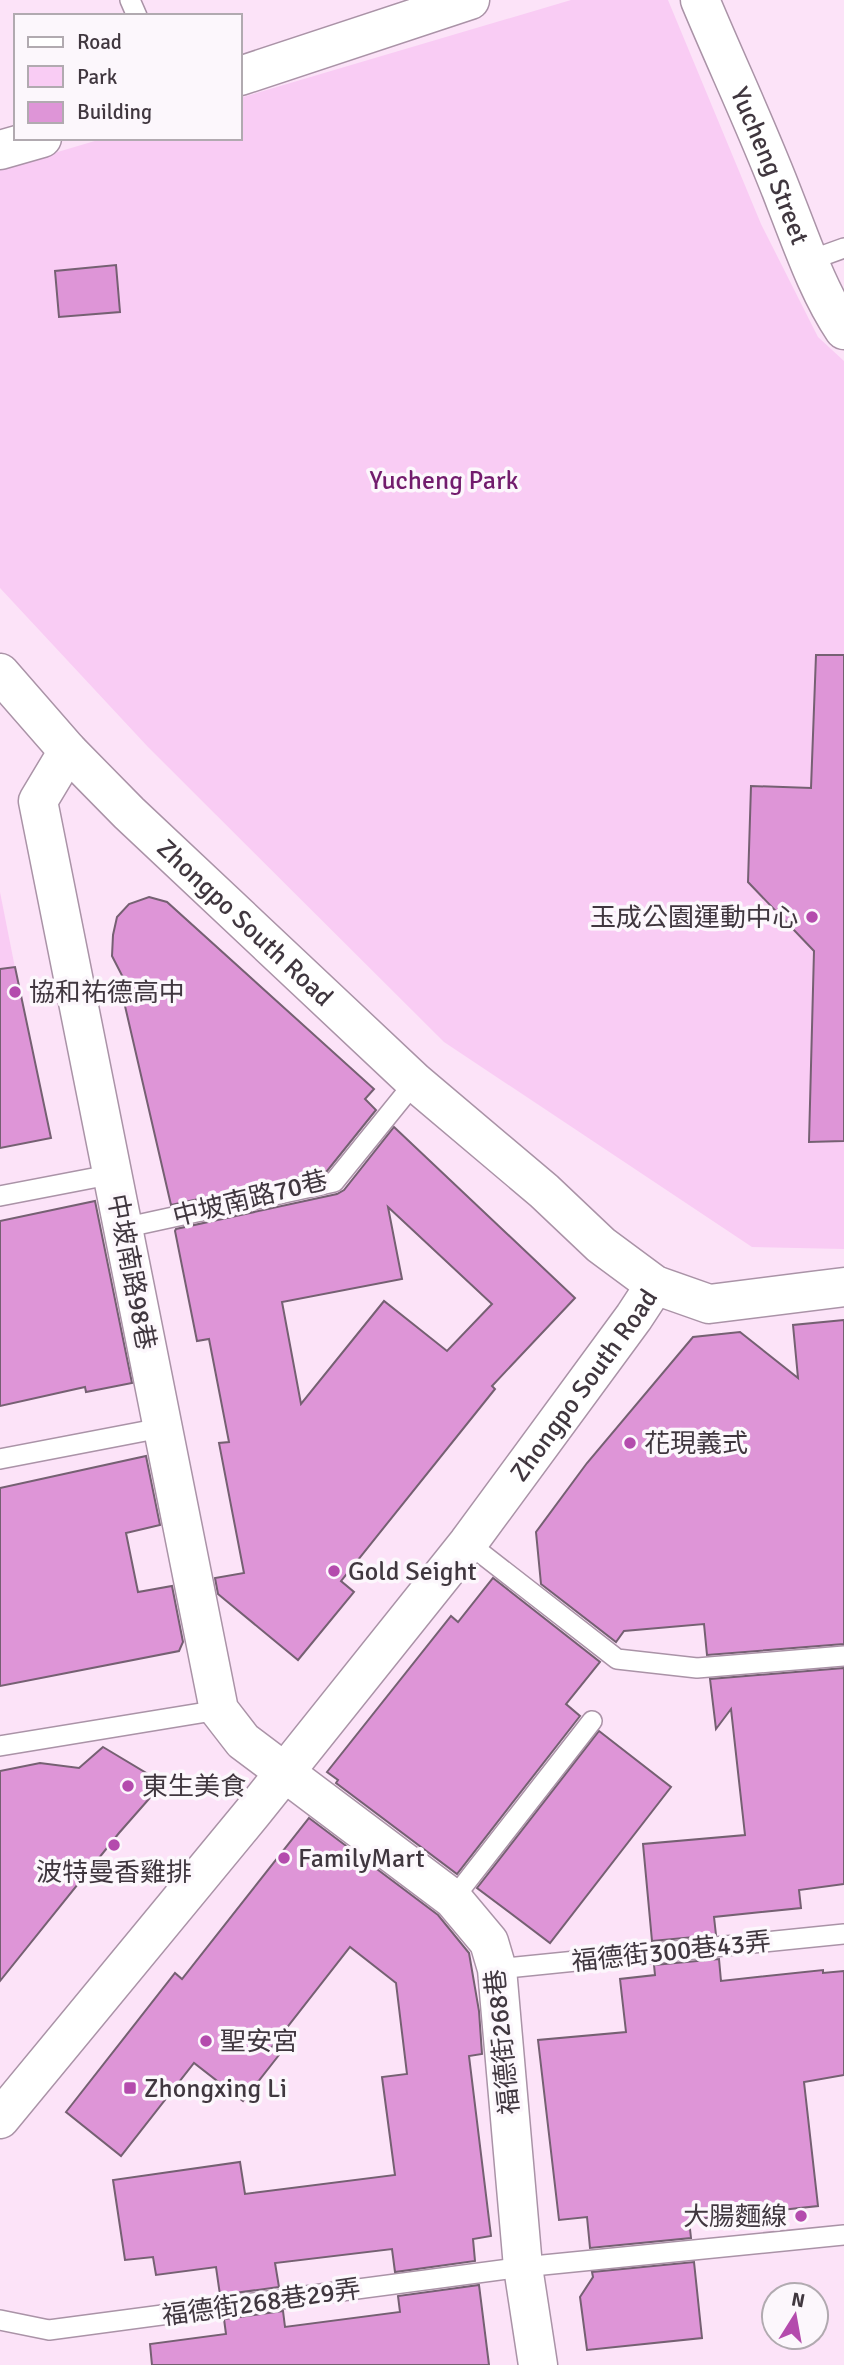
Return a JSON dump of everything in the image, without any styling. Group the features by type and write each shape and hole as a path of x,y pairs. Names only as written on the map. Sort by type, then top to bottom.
{"street":[{"path":"242,75 470,0"},
{"name":"Yucheng Street","path":"700,0 787,204 808,261 830,309 844,330"},
{"path":"0,150 35,140"},
{"name":"Zhongpo South Road","path":"0,673 68,751 129,813 415,1082 544,1191 601,1245 655,1285 468,1544 0,2119"},
{"name":"中坡南路98巷","path":"68,751 38,801 219,1710 243,1741 284,1773"},
{"path":"655,1285 709,1304 844,1287"},
{"name":"福德街268巷","path":"284,1773 453,1899 489,1942 497,1969 523,2267 538,2365"}],"lane":[{"path":"808,261 844,248"},
{"name":"中坡南路70巷","path":"123,1228 334,1182 415,1082"},
{"path":"0,1195 114,1174"},
{"path":"0,1459 162,1428"},
{"path":"468,1544 617,1659 696,1668 844,1656"},
{"path":"0,1745 219,1710"},
{"path":"453,1899 592,1721"},
{"name":"福德街300巷43弄","path":"497,1969 844,1934"},
{"name":"福德街268巷29弄","path":"0,2320 49,2330 523,2267 844,2235"}],"green space":[{"name":"Yucheng Park","path":"571,0 668,0 761,224 818,337 844,361 844,1249 752,1247 444,1042 148,747 0,588 0,169 98,140 242,140 242,97"},
{"path":"0,892 18,983 0,986"}],"building":[{"path":"116,265 120,312 59,317 55,271"},
{"name":"玉成公園運動中心","path":"816,655 844,655 844,1141 809,1142 814,951 748,882 751,786 811,788"},
{"path":"149,897 167,902 374,1089 365,1099 376,1110 327,1171 171,1205 122,993 129,989 112,956 117,917 129,904"},
{"name":"協和祐德高中","path":"15,967 51,1138 0,1148 0,969"},
{"path":"394,1127 575,1298 492,1386 495,1389 341,1581 354,1592 298,1660 218,1594 215,1578 244,1573 219,1443 229,1442 209,1339 197,1341 175,1231 337,1194 344,1190","holes":["388,1207 492,1304 447,1351 384,1301 301,1404 282,1302 402,1279"]},
{"path":"95,1201 132,1383 86,1392 85,1387 0,1406 0,1221"},
{"path":"844,1320 844,1644 707,1655 704,1624 624,1631 616,1642 541,1584 536,1532 587,1463 693,1337 740,1332 798,1378 793,1325"},
{"path":"146,1456 160,1525 126,1533 138,1592 172,1586 183,1642 179,1651 0,1686 0,1488"},
{"path":"493,1578 600,1662 566,1704 580,1716 457,1874 336,1783 338,1780 327,1772 451,1616 458,1622"},
{"path":"844,1668 844,1884 799,1890 801,1908 714,1917 716,1935 652,1941 643,1844 745,1835 731,1709 716,1729 710,1679"},
{"path":"599,1731 671,1787 550,1943 477,1888"},
{"path":"103,1747 163,1783 119,1833 0,1981 0,1771 40,1763 79,1768"},
{"path":"309,1818 438,1915 469,1953 479,2011 482,2054 469,2056 491,2236 473,2239 475,2261 395,2272 392,2249 275,2263 279,2287 220,2295 216,2267 156,2275 153,2257 125,2260 113,2180 240,2162 245,2194 395,2175 382,2077 407,2074 396,1983 350,1947 271,2048 279,2055 243,2101 194,2063 121,2156 66,2112 175,1973 182,1979"},
{"path":"719,1959 721,1981 823,1970 823,1973 844,1971 844,2075 804,2082 818,2206 689,2220 691,2238 590,2248 587,2217 559,2220 538,2040 626,2032 620,1979 655,1975 654,1965"},
{"path":"694,2262 702,2338 587,2350 580,2297 593,2277 592,2272"},
{"path":"479,2285 489,2365 152,2365 150,2344 226,2334 224,2319 283,2311 285,2327 400,2312 398,2296"}],"place":[{"name":"玉成公園運動中心","path":"812,917"},
{"name":"協和祐德高中","path":"15,992"},
{"name":"花現義式","path":"630,1443"},
{"name":"Gold Seight","path":"334,1571"},
{"name":"東生美食","path":"128,1786"},
{"name":"波特曼香雞排","path":"114,1845"},
{"name":"FamilyMart","path":"284,1858"},
{"name":"聖安宮","path":"206,2041"},
{"name":"Zhongxing Li","path":"130,2088"},
{"name":"大腸麵線","path":"801,2216"}]}
